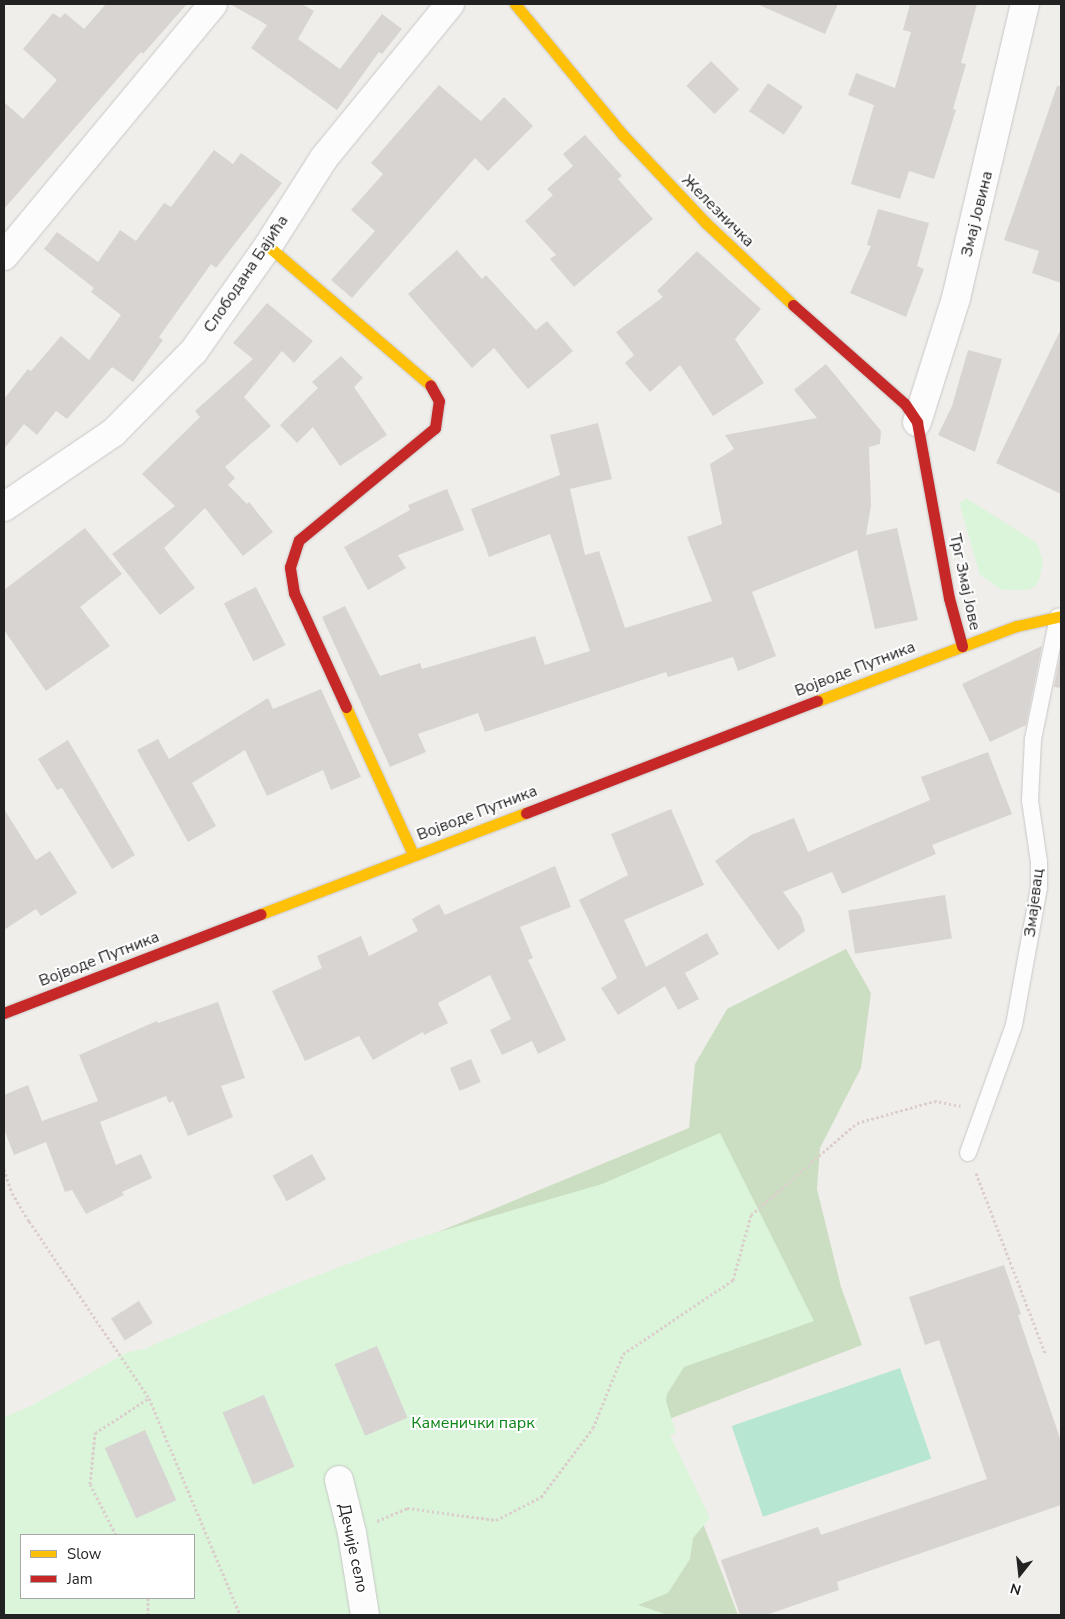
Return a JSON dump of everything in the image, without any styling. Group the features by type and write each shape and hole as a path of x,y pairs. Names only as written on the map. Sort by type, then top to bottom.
{"street":[{"path":"4,256 213,4"},
{"name":"Слободана Бајића","path":"4,507 113,434 194,351 268,246 324,158 450,4"},
{"name":"Железничка","path":"515,4 623,135 700,216 778,292 905,404 917,422"},
{"name":"Змај Јовина","path":"917,422 956,298 1025,4"},
{"path":"268,246 432,387 439,401 440,412 435,428 299,540 290,567 294,593 413,854"},
{"name":"Трг Змај Јове","path":"917,422 949,598 962,646 1017,626 1060,616"},
{"name":"Војводе Путника","path":"4,1013 413,854 962,646"},
{"name":"Дечије село","path":"339,1480 352,1533 365,1615"}],"lane":[{"name":"Змајевац","path":"968,1153 1014,1025 1039,888 1039,862 1030,800 1033,739 1060,616"}],"path":[{"path":"352,1533 407,1508 496,1520 541,1497 593,1428 623,1354 733,1280 751,1215 857,1123 934,1101 961,1106 992,1089"},
{"path":"968,1153 1046,1355"},
{"path":"4,1169 12,1193 29,1222 149,1398 240,1615"},
{"path":"115,1534 90,1484 94,1433 149,1398"},
{"path":"148,1599 148,1615"}],"green space":[{"path":"966,498 1037,543 1043,562 1039,581 1035,586 1028,590 1002,590 980,575 961,509 960,503"},
{"name":"Каменички парк","path":"846,949 871,993 861,1068 820,1148 817,1189 841,1287 862,1345 664,1421 738,1615 183,1615 191,1599 195,1599 195,1590 351,1268 689,1128 695,1064 727,1009"},
{"name":"Каменички парк","path":"720,1133 814,1321 684,1367 667,1394 666,1401 676,1433 670,1435 710,1518 693,1538 690,1559 668,1593 638,1605 668,1615 4,1615 4,1417 31,1406 128,1352 144,1349 287,1287 411,1240 602,1184"},
{"path":"900,1368 931,1459 763,1517 732,1426"}],"building":[{"path":"106,4 187,4 143,54 141,52 4,209 4,102 23,119 57,80 23,49 53,13 60,18 65,13 84,29"},
{"path":"230,4 302,4 314,11 298,39 340,69 382,14 402,29 382,54 379,52 337,110 251,48 267,25"},
{"path":"757,4 838,4 825,34"},
{"path":"910,4 977,4 961,63 966,64 953,109 956,110 934,179 909,171 900,199 851,184 874,105 848,95 856,73 895,88 911,32 903,30"},
{"path":"711,61 739,89 715,114 686,86"},
{"path":"768,83 803,106 784,135 749,111"},
{"path":"439,85 481,121 504,97 533,126 488,171 475,158 352,298 331,280 375,231 351,210 383,174 371,163"},
{"path":"1057,86 1061,86 1061,283 1032,273 1039,251 1004,240"},
{"path":"585,135 622,176 618,179 653,219 574,287 550,259 556,255 525,221 553,195 547,189 573,166 563,154"},
{"path":"214,150 233,164 241,153 282,183 216,268 211,264 159,337 163,340 133,382 112,367 67,419 56,411 37,435 24,424 4,449 4,399 28,369 31,371 61,336 89,360 121,315 91,292 94,288 44,249 57,232 98,262 120,230 136,241 164,203 171,207"},
{"path":"878,209 929,223 917,266 924,269 906,317 850,293 871,246 867,245"},
{"path":"457,250 482,279 486,275 536,330 547,321 573,351 528,389 494,348 472,368 408,294"},
{"path":"697,251 761,309 735,339 764,383 713,416 680,365 650,392 625,363 634,355 616,332 663,297 657,291"},
{"path":"267,303 313,341 294,363 282,351 244,397 271,426 225,467 235,478 228,485 247,504 249,502 273,532 243,556 205,508 164,548 195,588 160,615 112,554 175,506 142,474 200,417 195,411 253,359 233,343"},
{"path":"1061,329 1061,494 996,463"},
{"path":"968,350 1002,359 975,452 938,435 952,406"},
{"path":"341,356 363,378 354,387 387,435 340,466 313,427 297,443 280,425 318,388 312,382"},
{"path":"826,364 881,431 880,444 869,447 871,506 866,535 897,528 918,620 875,629 857,550 752,592 776,656 738,671 733,657 668,677 666,672 485,732 478,713 418,734 426,752 390,767 322,617 345,606 380,676 420,663 422,669 535,636 545,665 590,651 550,534 489,557 471,509 560,475 550,435 598,423 612,479 570,489 585,555 599,551 625,628 712,601 687,537 722,524 710,464 734,449 725,435 817,418 794,390"},
{"path":"447,489 464,530 398,555 406,568 368,590 344,547 410,510 408,505"},
{"path":"85,528 122,574 80,607 110,646 46,691 4,630 4,590"},
{"path":"256,587 286,645 253,661 224,603"},
{"path":"1042,646 1026,725 990,742 962,684"},
{"path":"1061,651 1061,688 1054,687"},
{"path":"321,689 361,777 331,790 323,770 267,796 245,750 192,783 216,826 188,842 137,750 158,739 169,759 268,698 273,709"},
{"path":"68,740 135,855 112,869 62,788 57,790 38,759"},
{"path":"988,752 1012,814 932,845 936,854 842,894 832,872 783,892 801,917 805,931 778,950 715,861 751,835 794,818 808,852 930,800 921,777"},
{"path":"4,809 36,860 50,851 77,893 41,916 36,909 4,930"},
{"path":"671,809 704,885 624,920 646,967 707,933 719,954 685,973 699,999 678,1010 665,986 618,1015 601,988 617,978 579,900 628,875 611,834"},
{"path":"555,866 571,907 520,927 533,958 528,960 566,1040 538,1054 532,1041 502,1055 490,1030 511,1019 490,975 438,1003 448,1023 424,1035 423,1032 373,1060 359,1036 305,1061 272,991 322,968 317,956 361,936 369,956 418,931 412,919 439,904 445,915"},
{"path":"945,895 952,938 855,954 848,910"},
{"path":"218,1002 245,1078 221,1086 233,1117 188,1136 173,1101 169,1103 166,1096 100,1122 116,1165 141,1154 152,1178 122,1192 124,1195 86,1214 72,1190 65,1192 46,1142 14,1155 4,1129 4,1095 28,1085 42,1121 98,1101 79,1055 157,1021 158,1023"},
{"path":"471,1059 481,1082 460,1091 450,1068"},
{"path":"312,1154 326,1179 287,1201 273,1176"},
{"path":"1004,1265 1021,1314 1018,1315 1061,1441 1061,1505 837,1582 839,1590 766,1615 740,1615 721,1560 818,1527 821,1535 987,1479 939,1340 925,1345 909,1297"},
{"path":"139,1301 153,1323 125,1341 111,1318"},
{"path":"377,1346 407,1418 365,1436 335,1364"},
{"path":"264,1395 294,1467 253,1484 223,1413"},
{"path":"145,1430 176,1500 136,1518 105,1448"}],"traffic: slow":[{"path":"515,4 623,135 706,223 793,305"},
{"path":"268,246 430,385"},
{"path":"817,701 1017,626 1061,616"},
{"path":"346,707 413,854"},
{"path":"261,914 526,813"}],"traffic: jam":[{"path":"793,305 905,404 917,422 949,598 962,646"},
{"path":"346,707 294,593 290,567 299,540 435,428 439,401 430,385"},
{"path":"526,813 817,701"},
{"path":"4,1013 261,914"}]}
